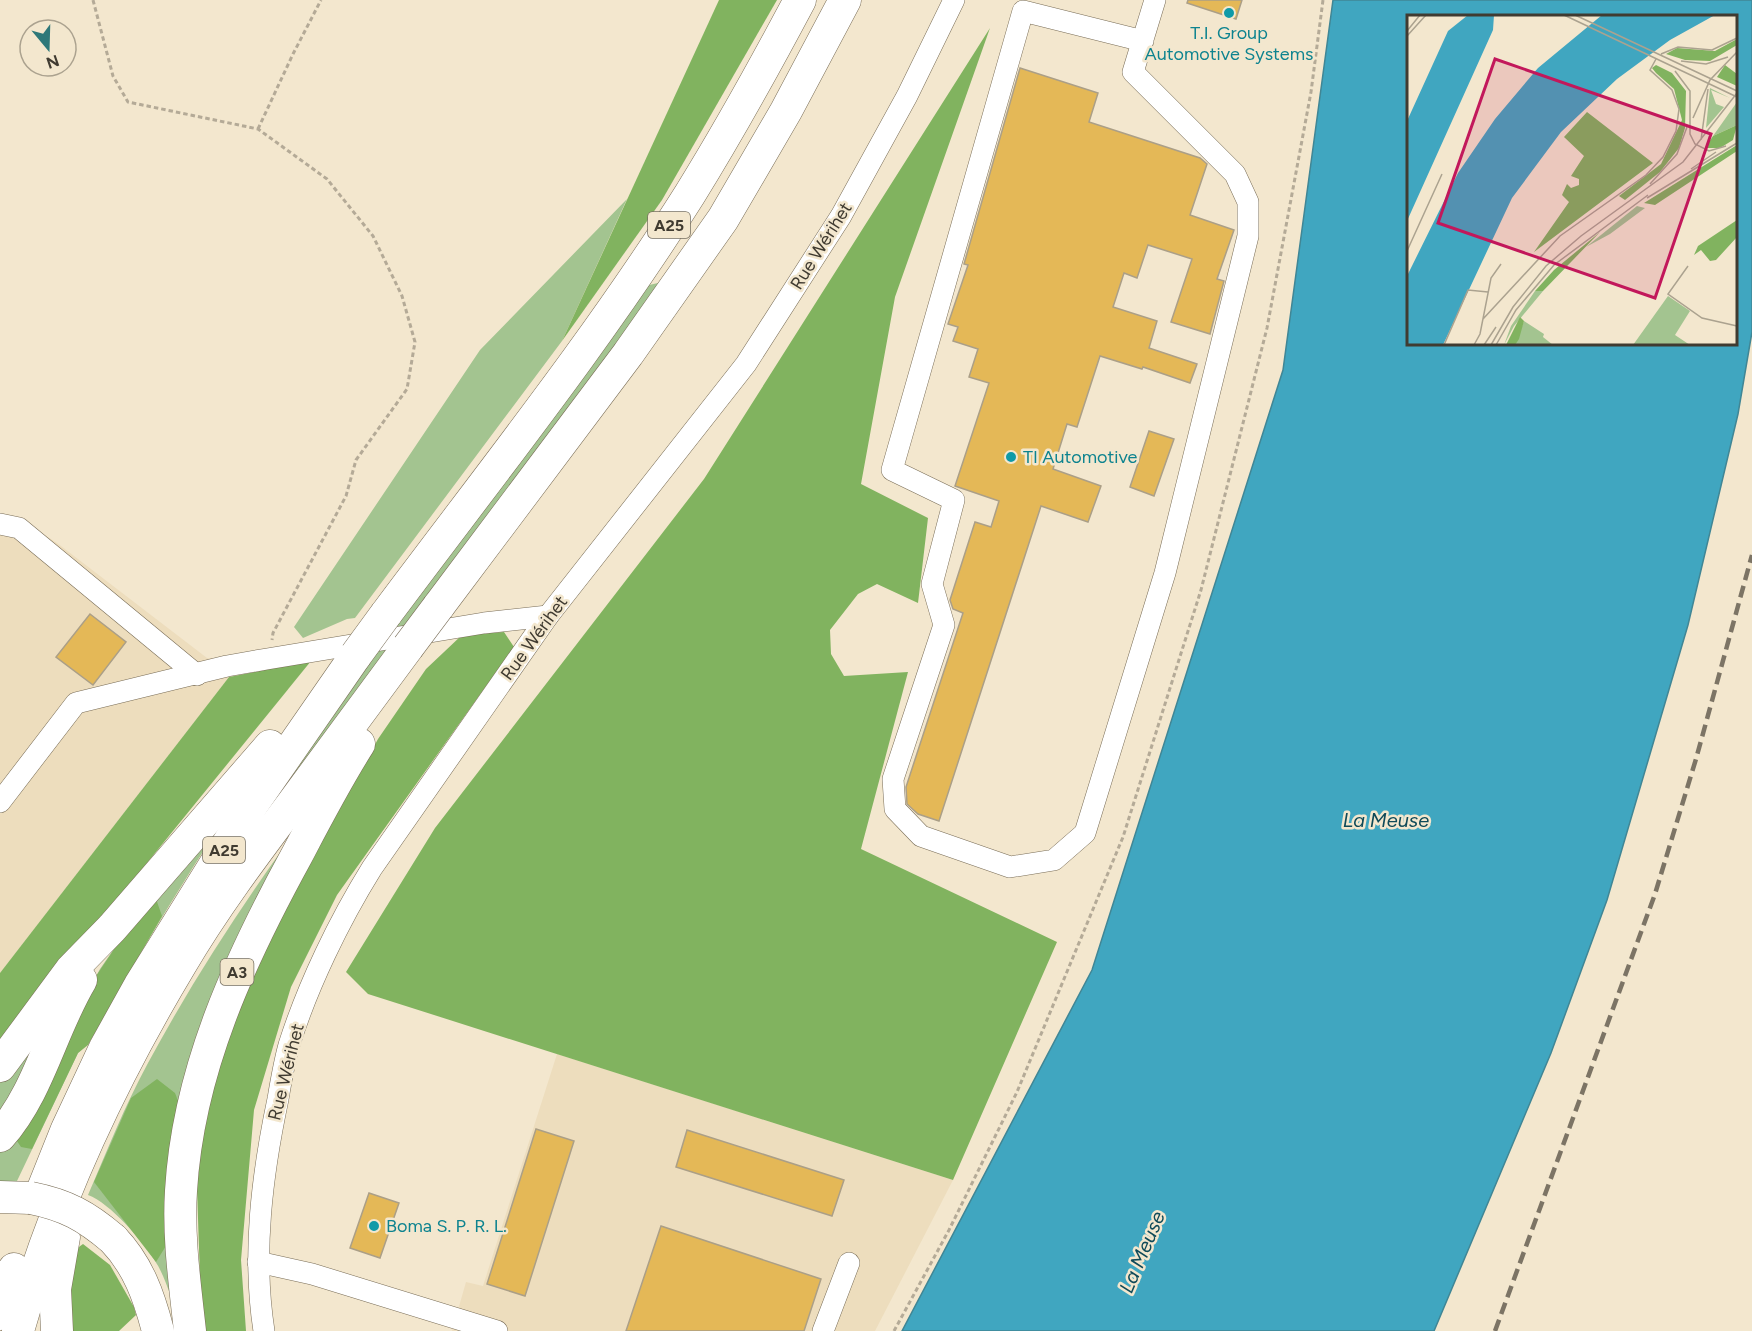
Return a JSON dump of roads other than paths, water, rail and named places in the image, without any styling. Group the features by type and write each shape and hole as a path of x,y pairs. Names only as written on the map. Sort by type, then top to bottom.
{"highway":[{"name":"A25","path":"0,1314 28,1225 67,1130 105,1048 140,985 252,805 386,614 603,323 689,195 754,87 800,0"},
{"name":"A25","path":"18,1331 48,1234 91,1132 130,1053 181,963 270,834 635,345 717,229 786,111 845,0"},
{"name":"A3","path":"190,1331 183,1264 181,1190 190,1125 206,1058 232,984 249,948 341,773 364,736 408,647"},
{"path":"0,1066 71,970 112,928 280,735 355,657"},
{"path":"0,1137 30,1090 74,992 112,928"},
{"path":"57,1331 55,1289 61,1247 91,1132"},
{"path":"0,1197 31,1198 63,1206 89,1219 152,1276 175,1331"},
{"path":"119,1246 142,1282 158,1331"}],"street":[{"name":"Rue Wérihet","path":"264,1331 260,1306 258,1262 265,1170 275,1113 289,1046 311,988 352,901 372,867 548,616 746,364 842,216 907,96 954,0"},
{"path":"1143,41 1023,11 892,470 954,500 932,584 944,625 893,778 895,809 921,836 1010,867 1054,860 1085,832 1165,573 1248,236 1248,202 1234,174 1133,72 1143,41 1155,0"},
{"path":"0,524 20,528 197,675"},
{"path":"0,802 76,703 227,666 484,623 548,616"},
{"path":"258,1262 312,1274 497,1331"},
{"path":"823,1331 849,1263"}],"water":[{"name":"La Meuse","path":"1333,0 1752,0 1752,332 1738,414 1688,625 1607,900 1551,1053 1434,1331 902,1331 1092,970 1283,370"}],"railway":[{"path":"1495,1331 1655,894 1696,759 1752,555"}],"place":[{"name":"T.I. Group Automotive Systems","path":"1229,13"},
{"name":"TI Automotive","path":"1011,457"},
{"name":"Boma S. P. R. L.","path":"374,1226"}]}
